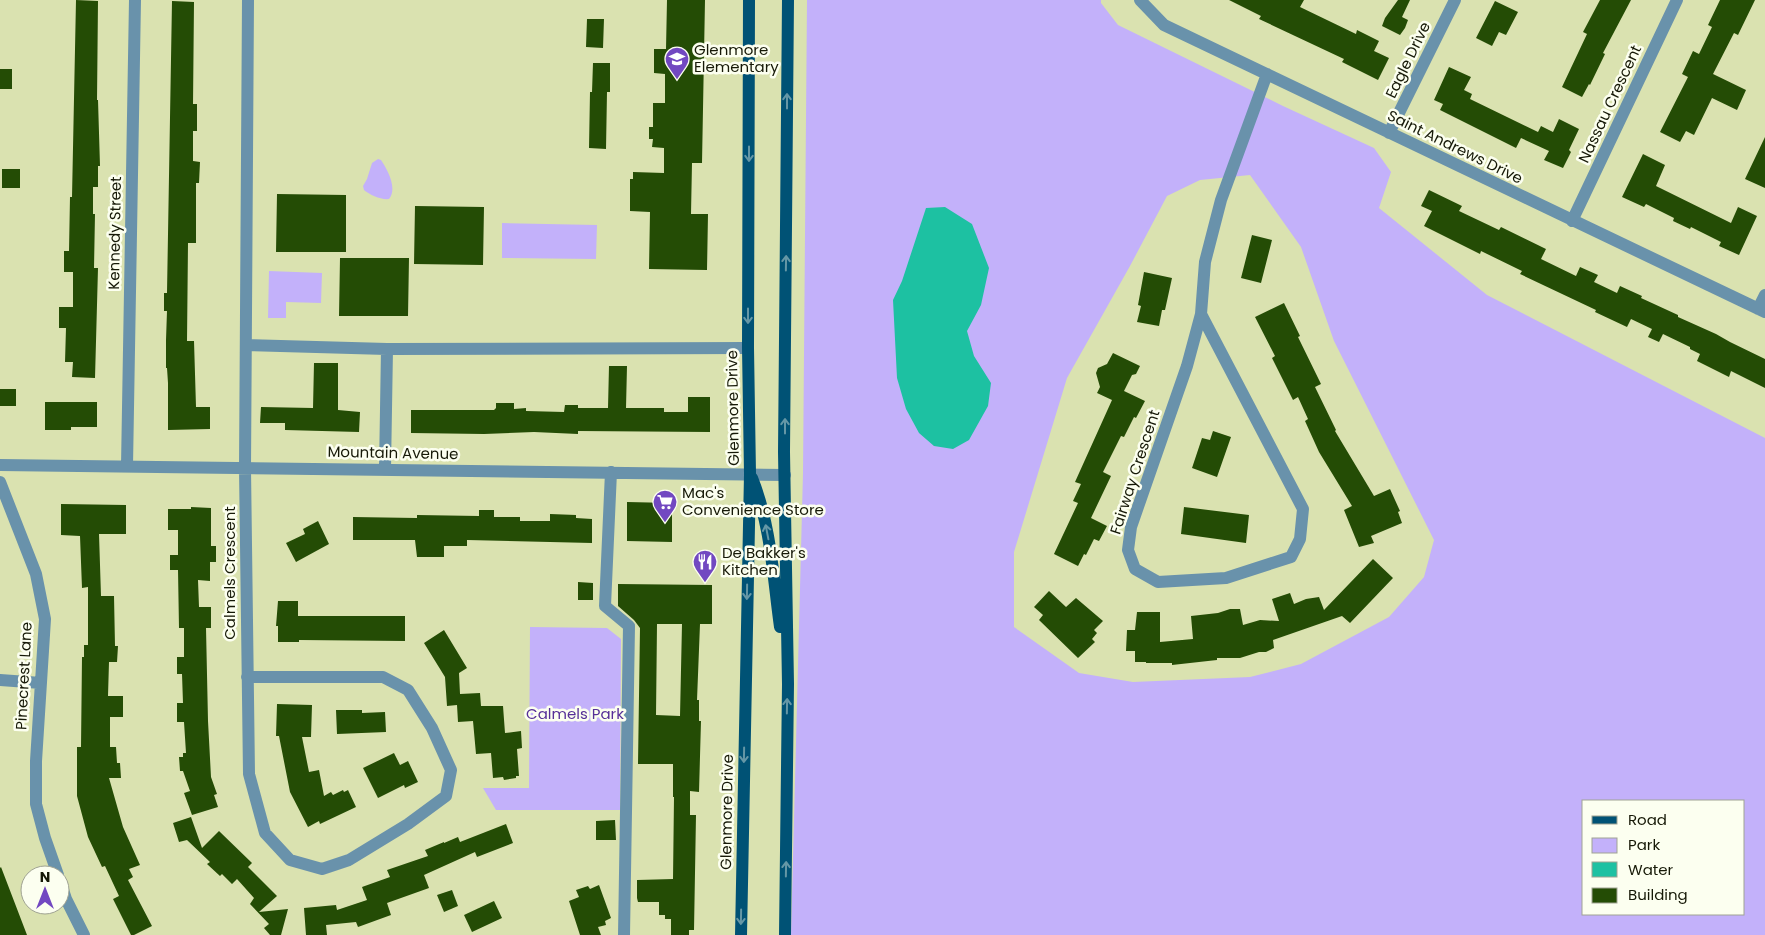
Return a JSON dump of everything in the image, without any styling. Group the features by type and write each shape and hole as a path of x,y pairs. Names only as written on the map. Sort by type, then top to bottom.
{"main road":[{"name":"Glenmore Drive","path":"741,935 750,474 748,348 749,0"},
{"path":"785,935 788,684 785,475 788,0"},
{"path":"750,474 760,500 768,540 788,684"}],"street":[{"name":"Kennedy Street","path":"127,466 135,0"},
{"name":"Calmels Crescent","path":"247,678 383,678 408,690 432,728 451,770 446,796 408,824 349,860 322,869 290,860 265,833 249,774 247,678 245,468 248,0"},
{"name":"Saint Andrews Drive","path":"1140,0 1164,25 1762,310"},
{"name":"Eagle Drive","path":"1389,133 1455,0"},
{"name":"Nassau Crescent","path":"1572,221 1676,0"},
{"name":"Fairway Crescent","path":"1201,314 1303,509 1300,539 1291,557 1226,578 1158,582 1135,569 1128,550 1131,526 1187,366 1201,314 1205,262 1221,200 1267,74"},
{"path":"1762,310 1765,295"},
{"path":"246,345 387,349 748,348"},
{"path":"385,469 387,349"},
{"name":"Mountain Avenue","path":"0,465 785,475"},
{"path":"611,472 605,606 629,626 624,935"},
{"name":"Pinecrest Lane","path":"0,482 36,574 45,618 36,762 36,804 54,865"},
{"path":"0,680 41,683"},
{"path":"70,907 84,935"}],"green space":[{"path":"807,0 1101,0 1101,3 1118,25 1283,106 1374,148 1391,172 1379,208 1487,295 1765,438 1765,935 791,935 803,473","holes":["1250,175 1301,247 1334,341 1434,540 1424,577 1389,617 1301,664 1250,677 1133,682 1079,673 1014,627 1014,552 1067,378 1167,196 1200,180"]},
{"path":"378,159 381,160 391,179 392,190 389,199 376,197 364,190 363,186 372,163"},
{"path":"502,223 597,225 596,259 502,258"},
{"path":"269,271 322,273 321,303 286,302 286,318 268,318"},
{"name":"Calmels Park","path":"530,627 607,628 621,639 620,810 496,810 483,788 529,788"}],"water":[{"path":"945,207 972,224 989,268 981,305 967,331 974,356 991,383 988,406 969,440 953,449 934,446 919,433 906,409 897,378 893,300 902,281 926,208"}],"building":[{"path":"76,0 98,1 97,100 100,166 98,166 98,187 93,187 93,214 95,214 94,268 98,268 95,378 72,377 73,362 65,362 66,328 59,328 59,307 73,307 73,272 64,272 64,251 69,251 70,197 72,197"},
{"path":"667,0 705,0 702,163 692,163 691,214 708,214 707,270 649,269 650,212 630,211 630,179 633,179 633,172 664,173 664,148 652,147 653,139 649,139 649,127 653,127 653,103 665,103 665,74 654,73 654,49 666,49"},
{"path":"1229,0 1304,0 1300,7 1356,34 1357,30 1379,41 1374,51 1389,58 1378,80 1342,62 1344,59 1259,19 1261,16"},
{"path":"1398,0 1410,0 1402,17 1408,20 1400,35 1382,26 1385,18"},
{"path":"1600,0 1631,0 1603,53 1605,54 1590,85 1582,97 1562,87 1587,34 1583,32"},
{"path":"1720,0 1755,0 1738,35 1734,33 1713,74 1746,90 1737,110 1712,98 1694,135 1686,131 1680,142 1660,132 1688,77 1682,74 1693,51 1699,54 1712,27 1708,25"},
{"path":"172,1 194,2 193,104 197,104 197,131 193,131 193,161 200,162 199,183 196,183 196,243 188,243 187,341 194,341 196,407 210,407 210,429 168,430 167,311 164,311 164,293 167,293"},
{"path":"1495,1 1518,12 1506,35 1499,32 1492,46 1476,38"},
{"path":"587,19 604,19 603,48 586,47"},
{"path":"593,63 610,63 610,92 607,92 606,149 589,148 590,92 592,92"},
{"path":"1449,67 1471,77 1464,90 1472,94 1470,99 1538,132 1541,126 1553,132 1559,119 1579,129 1563,168 1544,160 1549,151 1521,138 1516,148 1440,110 1443,104 1434,100"},
{"path":"0,69 12,69 12,89 0,89"},
{"path":"1765,137 1765,188 1745,179"},
{"path":"1643,154 1665,165 1656,186 1731,223 1738,207 1757,216 1739,255 1719,246 1721,242 1691,227 1690,229 1673,221 1674,218 1646,204 1644,207 1622,197"},
{"path":"2,169 20,169 20,188 2,188"},
{"path":"1429,190 1462,206 1459,211 1499,230 1501,227 1546,249 1541,259 1576,276 1580,267 1598,275 1594,282 1617,293 1620,286 1678,315 1678,317 1765,359 1765,388 1731,371 1729,377 1697,361 1700,354 1690,349 1690,347 1663,334 1659,342 1648,337 1652,329 1631,319 1627,327 1520,274 1522,271 1481,251 1480,254 1424,226 1432,211 1421,206"},
{"path":"277,194 346,195 346,252 276,252"},
{"path":"415,206 484,207 483,265 414,264"},
{"path":"1252,235 1272,240 1261,283 1241,278"},
{"path":"340,258 409,258 408,316 339,316"},
{"path":"1144,272 1172,278 1165,310 1162,310 1159,326 1137,322 1141,306 1138,305"},
{"path":"1284,303 1321,384 1315,387 1335,431 1374,496 1390,489 1400,511 1398,512 1402,523 1371,536 1374,543 1359,547 1344,510 1352,506 1319,452 1305,421 1308,419 1298,397 1293,400 1272,358 1275,356 1255,317"},
{"path":"1113,353 1140,366 1136,374 1132,375 1124,391 1145,401 1124,437 1121,436 1103,472 1111,476 1091,518 1107,526 1099,541 1094,539 1078,566 1054,554 1078,503 1073,501 1081,484 1075,482 1112,400 1097,393 1100,387 1096,373 1098,368 1107,364"},
{"path":"314,363 338,363 338,410 360,412 359,432 285,430 285,423 260,423 261,407 313,408"},
{"path":"609,366 627,366 626,408 664,408 664,412 688,412 688,397 710,397 710,432 578,431 578,434 534,432 484,434 411,433 411,410 494,410 496,403 514,403 514,409 526,408 526,411 564,412 565,405 578,405 578,408 608,408"},
{"path":"0,389 16,389 16,406 0,406"},
{"path":"45,402 97,402 97,427 45,430"},
{"path":"1213,431 1231,437 1217,477 1192,468 1202,438 1210,440"},
{"path":"627,502 672,503 672,542 627,541"},
{"path":"61,504 126,505 126,534 99,534 101,596 114,596 115,646 118,646 117,662 109,662 108,696 123,696 123,717 110,717 110,747 116,747 117,763 120,763 121,778 109,778 123,827 140,865 129,869 133,877 128,880 152,926 134,935 131,935 113,899 119,896 105,866 102,867 88,837 77,796 77,747 81,747 82,657 84,657 84,645 88,645 88,587 82,588 80,536 61,535"},
{"path":"191,507 211,508 211,546 216,546 216,562 210,562 210,581 198,580 199,607 211,607 211,628 206,628 208,721 211,777 217,794 214,795 218,807 192,815 184,793 190,791 183,771 180,771 179,757 183,757 183,753 186,753 184,722 177,722 177,703 183,703 182,674 177,674 177,657 184,657 184,628 179,628 178,570 170,570 170,555 178,555 178,530 168,530 168,509 191,509"},
{"path":"1184,507 1249,515 1246,543 1181,534"},
{"path":"479,510 494,510 494,517 520,517 520,521 550,521 550,514 576,515 576,518 592,519 592,543 467,540 467,546 444,546 444,557 417,557 415,540 353,540 353,517 417,518 417,515 479,516"},
{"path":"318,521 329,544 296,562 286,543 305,534 303,529"},
{"path":"1373,559 1393,578 1350,623 1342,616 1273,640 1274,648 1266,652 1259,652 1240,658 1217,658 1217,660 1172,665 1172,663 1135,662 1135,651 1126,651 1127,630 1135,630 1137,612 1160,612 1160,642 1193,639 1191,616 1218,613 1230,609 1240,609 1243,625 1260,620 1279,621 1272,599 1290,593 1294,604 1306,599 1319,597 1324,610"},
{"path":"578,582 593,583 593,600 578,600"},
{"path":"618,584 712,585 712,624 700,624 697,700 699,700 699,721 701,721 699,792 690,791 690,815 696,815 694,930 689,930 689,935 671,935 671,919 665,919 665,915 659,915 659,902 638,902 637,898 637,880 673,879 673,764 638,764 640,628 618,606","holes":["657,624 682,624 680,716 656,715"]},
{"path":"1049,591 1066,607 1076,598 1103,621 1094,630 1097,633 1092,639 1095,642 1078,658 1039,620 1043,615 1034,607"},
{"path":"278,601 298,601 298,616 405,616 405,641 299,640 299,642 278,642 278,626 276,626"},
{"path":"444,630 467,668 459,673 460,694 480,693 481,706 503,706 505,733 521,731 522,748 517,749 519,776 516,776 516,778 504,780 503,777 493,778 491,753 476,754 473,721 458,722 457,705 447,706 445,677 424,643"},
{"path":"277,704 312,705 311,737 302,737 309,772 319,770 324,796 331,792 333,795 343,790 344,792 348,790 356,807 320,824 319,821 308,827 290,792 279,736 276,736"},
{"path":"336,710 362,710 362,713 385,712 386,732 337,734"},
{"path":"394,753 400,765 408,761 418,782 405,788 404,785 378,798 363,768"},
{"path":"191,817 202,848 219,831 252,863 248,867 277,896 259,912 288,909 281,935 270,935 264,928 269,924 250,904 254,898 237,879 232,884 222,874 220,876 207,864 210,862 187,840 179,842 173,823"},
{"path":"615,820 616,840 596,840 596,821"},
{"path":"506,824 513,843 477,857 475,852 424,875 429,888 387,903 391,915 358,927 356,922 326,925 327,935 306,935 304,908 336,905 337,910 367,900 362,887 390,877 387,870 428,856 425,850 444,842 458,837 460,842"},
{"path":"1,867 27,935 0,935"},
{"path":"599,885 611,918 605,921 606,925 598,927 601,935 580,935 569,901 579,897 576,890 588,886 590,889"},
{"path":"452,890 458,906 444,912 437,895"},
{"path":"494,901 502,918 472,932 464,915"}],"place":[{"name":"Glenmore Elementary","path":"677,80"},
{"name":"Mac's Convenience Store","path":"665,523"},
{"name":"De Bakker's Kitchen","path":"705,583"}]}
